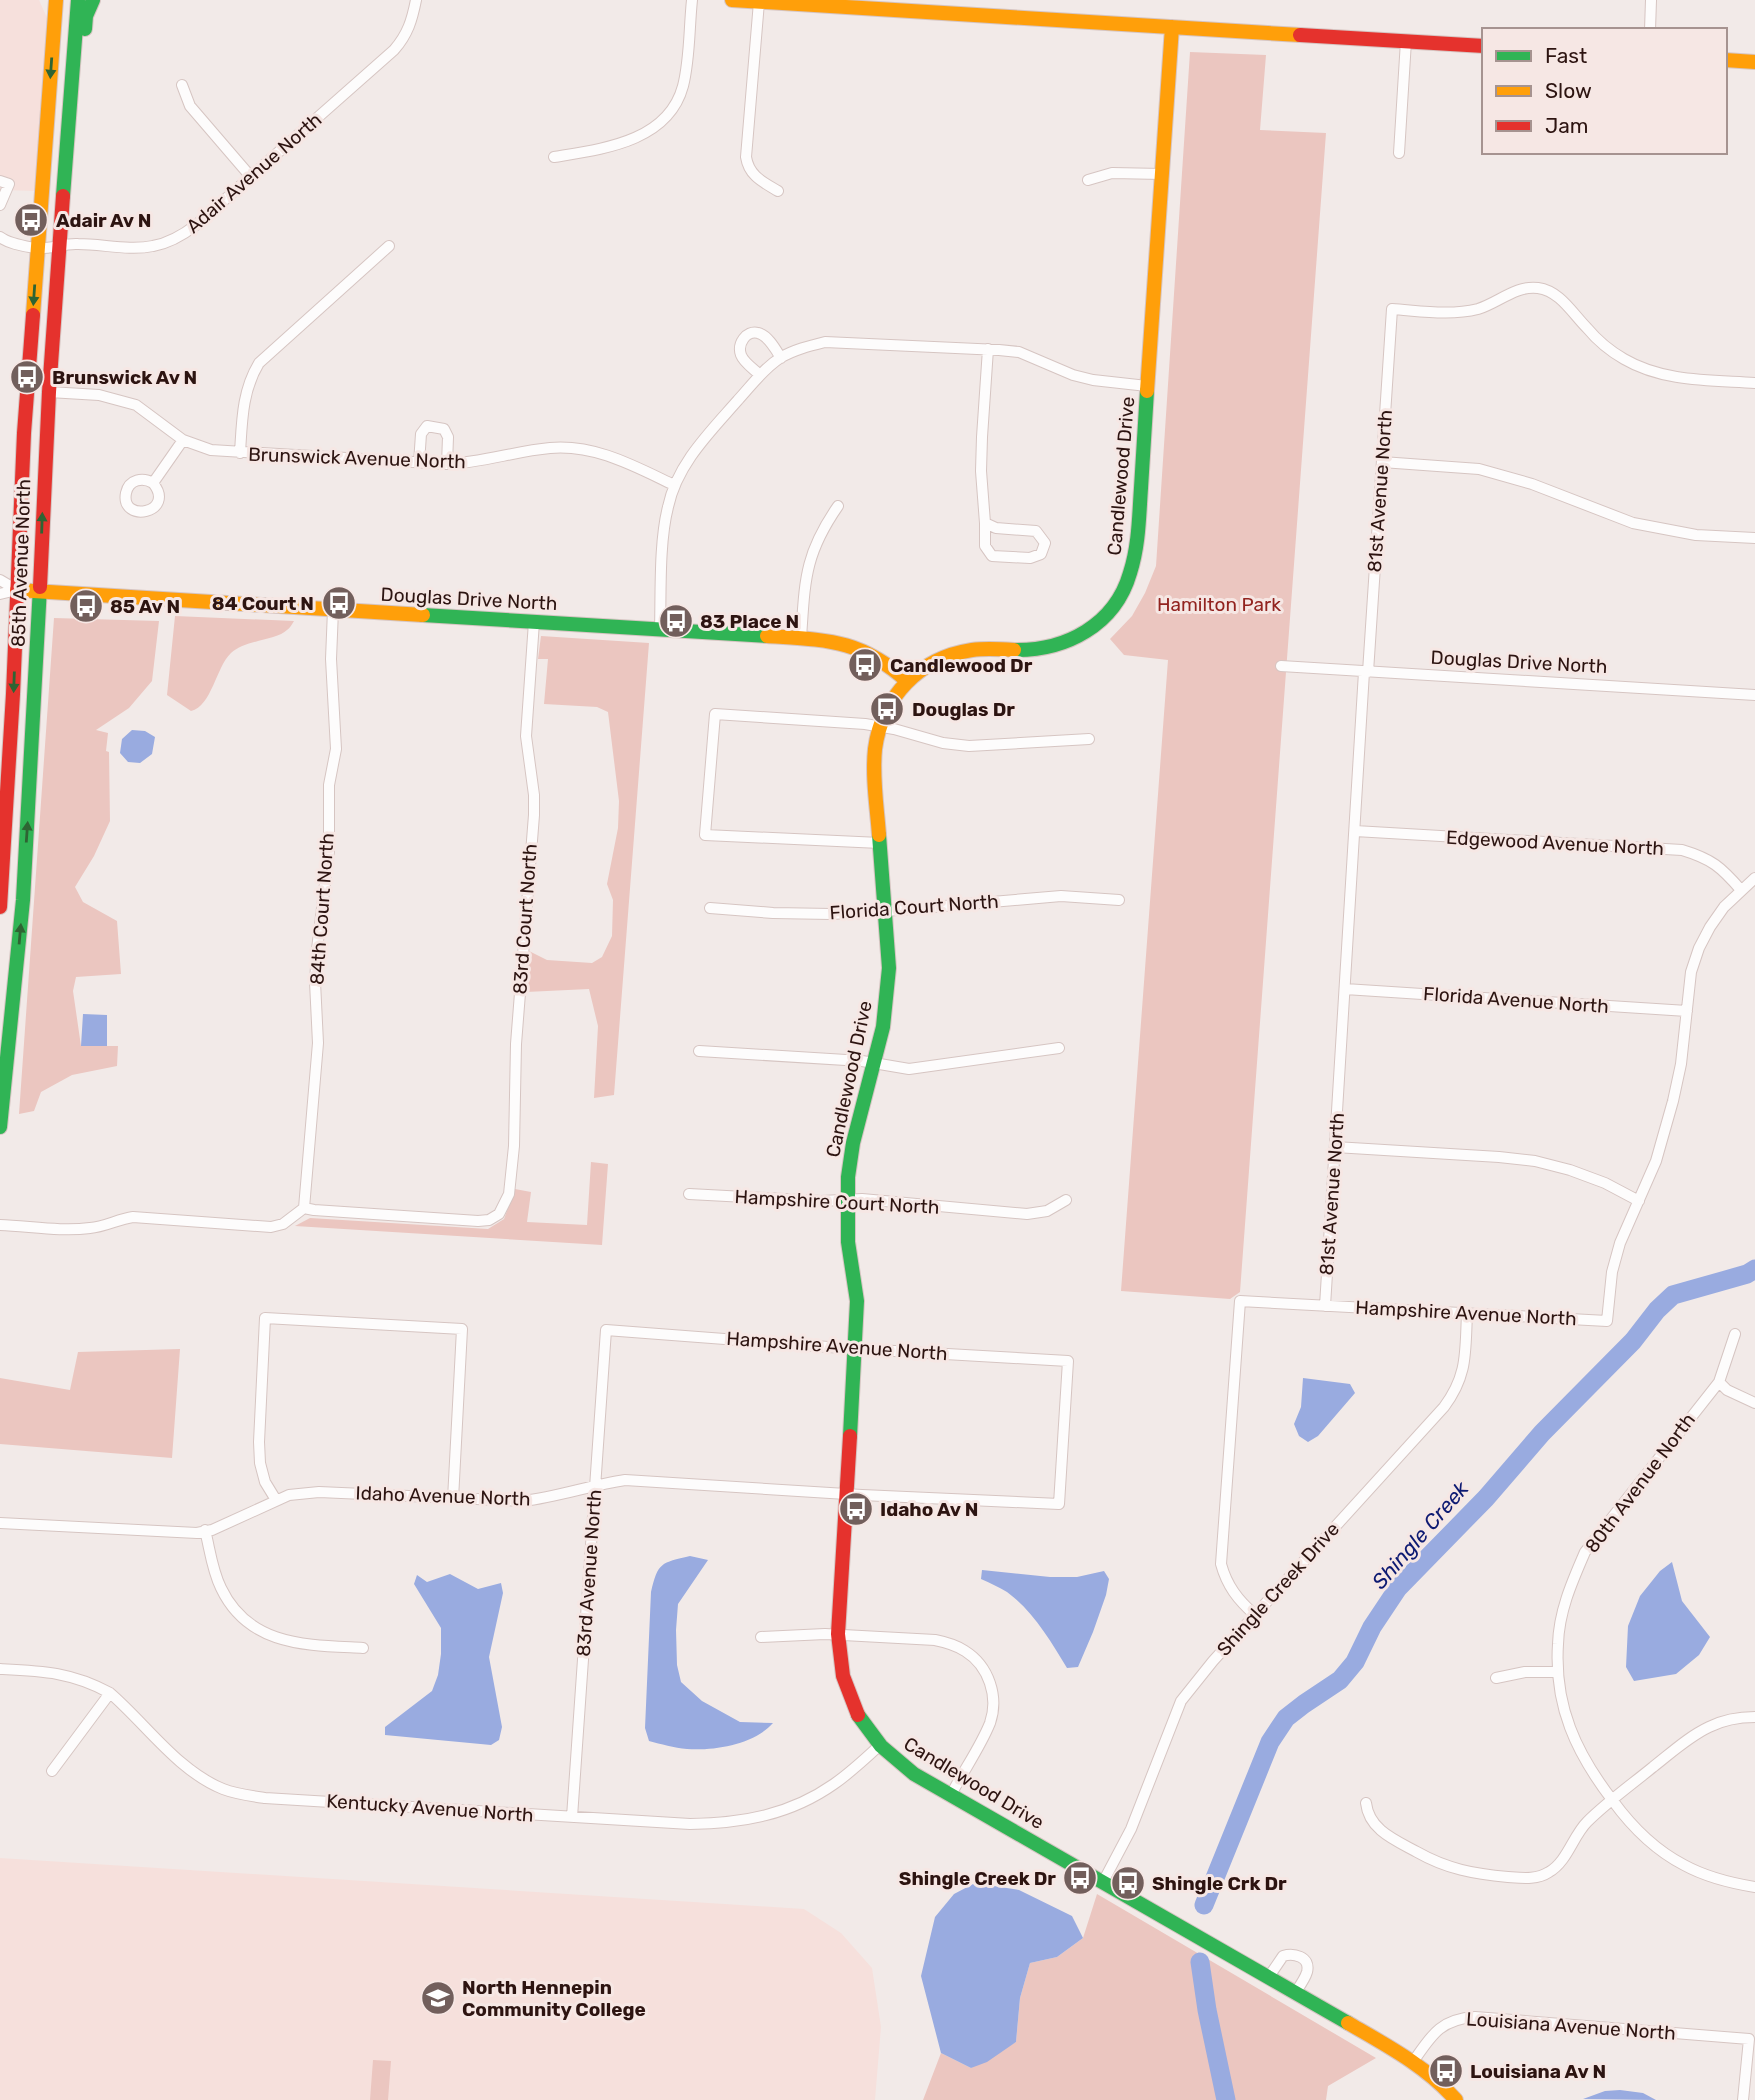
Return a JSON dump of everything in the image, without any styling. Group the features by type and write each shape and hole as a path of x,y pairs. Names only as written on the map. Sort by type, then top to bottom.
{"street":[{"path":"45,0 54,31"},
{"name":"85th Avenue North","path":"0,907 13,694 22,458 56,0"},
{"name":"85th Avenue North","path":"0,1127 23,900 49,392 78,0"},
{"path":"68,140 78,116 86,16 93,0"},
{"name":"Adair Avenue North","path":"37,248 75,243 150,247 182,235 394,50 405,38 411,25 416,0"},
{"path":"554,157 598,150 638,137 665,117 678,97 686,74 692,0"},
{"path":"732,0 1482,46"},
{"path":"1650,28 1651,0"},
{"path":"759,2 746,157 754,176 778,191"},
{"name":"Candlewood Drive","path":"1172,27 1137,543 1127,583 1111,610 1099,622 1083,635 1063,644 1042,649 972,650 932,662 907,681 891,701 879,726 874,749 889,968 887,997 875,1062 853,1143 847,1200 848,1242 857,1301 839,1654 843,1680 864,1727 897,1763 1390,2047 1426,2070 1456,2100"},
{"path":"1399,153 1406,41"},
{"path":"1727,60 1755,62"},
{"path":"182,85 190,106 251,177"},
{"path":"1088,180 1112,173 1162,174"},
{"path":"0,181 9,184 0,205"},
{"path":"0,237 14,244 37,248"},
{"path":"240,453 245,391 250,376 259,363 389,246"},
{"name":"81st Avenue North","path":"1325,1306 1354,831 1392,309 1458,313 1497,302 1513,292 1539,288 1561,299 1604,345 1623,359 1644,369 1690,379 1755,383"},
{"path":"760,375 741,354 740,346 749,334 758,333 766,337 781,358"},
{"path":"660,630 664,530 674,485 701,443 760,375 781,358 805,346 825,342 988,349 1019,352 1073,375 1093,380 1147,386"},
{"path":"985,523 996,528 1036,531 1045,543 1041,554 1030,558 992,556 985,546 981,471 988,349"},
{"name":"Brunswick Avenue North","path":"49,392 99,395 136,405 183,440 211,450 447,464 472,463 551,448 575,449 623,461 674,485"},
{"path":"419,463 421,434 427,426 435,426 444,429 448,437 447,464"},
{"path":"153,483 183,440"},
{"path":"1382,462 1479,469 1532,484 1633,523 1696,535 1755,538"},
{"path":"801,638 811,553 838,506"},
{"name":"Douglas Drive North","path":"0,580 16,590"},
{"name":"Douglas Drive North","path":"0,594 16,590 39,591 827,640 864,649 907,681"},
{"name":"84th Court North","path":"304,1208 318,1043 315,982 317,949 329,851 329,785 336,749 331,659 333,610"},
{"name":"83rd Court North","path":"304,1208 478,1221 489,1220 499,1214 509,1194 514,1146 516,1044 534,815 534,794 526,736 534,622"},
{"name":"Douglas Drive North","path":"1281,666 1755,695"},
{"path":"880,843 705,835 715,714 879,726 943,743 969,746 1089,739"},
{"name":"Edgewood Avenue North","path":"1354,831 1682,850 1700,855 1716,864 1741,890"},
{"path":"1335,1147 1535,1161 1570,1170 1639,1201 1656,1161 1671,1111 1681,1063 1691,972 1699,948 1724,907 1755,878"},
{"name":"Florida Court North","path":"710,908 773,913 886,911 1061,896 1119,900"},
{"path":"1,899 23,900"},
{"name":"Florida Avenue North","path":"1345,989 1687,1011"},
{"path":"699,1051 875,1062 909,1069 1059,1048"},
{"name":"Hampshire Court North","path":"689,1194 862,1199 1027,1214 1047,1211 1066,1200"},
{"name":"Hampshire Avenue North","path":"1325,1306 1607,1321 1612,1272 1620,1243 1639,1201"},
{"path":"0,1224 78,1229 99,1227 133,1217 271,1227 283,1224 304,1208"},
{"path":"1255,1615 1233,1594 1221,1564 1240,1301 1325,1306"},
{"name":"Shingle Creek Drive","path":"1103,1882 1131,1829 1181,1701 1201,1674 1454,1394 1465,1361 1467,1314"},
{"path":"276,1500 265,1482 260,1463 265,1318 463,1329 453,1499"},
{"name":"Hampshire Avenue North","path":"606,1329 1068,1361 1059,1504"},
{"name":"83rd Avenue North","path":"572,1817 606,1329"},
{"name":"80th Avenue North","path":"1612,1800 1586,1763 1572,1735 1563,1705 1558,1672 1562,1611 1586,1552 1718,1382 1735,1334"},
{"path":"1718,1382 1727,1390 1755,1403"},
{"name":"Idaho Avenue North","path":"0,1522 181,1532 205,1530 225,1524 289,1495 319,1492 523,1501 625,1480 1059,1504"},
{"path":"205,1530 214,1570 222,1590 247,1622 264,1634 283,1641 304,1645 363,1648"},
{"path":"761,1637 838,1634 935,1640 965,1650 986,1674 992,1689 993,1705 990,1721 951,1796"},
{"name":"Kentucky Avenue North","path":"0,1669 61,1674 82,1679 110,1693 186,1766 223,1789 244,1795 721,1824 779,1812 807,1800 833,1785 880,1746"},
{"path":"1496,1678 1524,1672 1558,1672"},
{"path":"52,1771 110,1693"},
{"path":"1366,1803 1367,1816 1375,1826 1432,1860 1479,1875 1538,1877 1559,1864 1587,1822 1692,1736 1731,1719 1755,1717"},
{"path":"1612,1800 1639,1833 1684,1865 1710,1877 1755,1887"},
{"path":"1268,1978 1283,1956 1296,1954 1304,1958 1307,1972 1295,1993"},
{"name":"Louisiana Avenue North","path":"1413,2062 1435,2031 1461,2017 1749,2039 1743,2100"}],"shaded area":[{"path":"0,0 39,0 48,20 36,191 0,190"},
{"name":"North Hennepin Community College","path":"0,1858 804,1909 841,1933 872,1968 881,2027 875,2100 0,2100"}],"green space":[{"name":"Hamilton Park","path":"1190,52 1266,55 1260,130 1326,133 1240,1292 1230,1299 1121,1291 1168,660 1124,655 1110,639 1132,616 1156,566"},
{"path":"175,616 294,621 282,633 244,645 231,653 204,702 191,711 167,695"},
{"path":"54,618 159,621 152,681 129,708 96,730 108,733 106,751 109,752 110,821 94,856 75,887 83,902 117,921 121,974 76,977 73,991 81,1046 118,1046 117,1066 72,1075 41,1092 34,1111 19,1114"},
{"path":"541,636 649,643 614,1095 594,1098 598,1026 589,989 526,992 529,951 547,960 592,963 602,957 612,936 613,900 607,884 618,828 619,801 608,712 597,707 544,704 548,659 538,659"},
{"path":"591,1162 608,1164 602,1245 295,1226 310,1218 488,1229 504,1219 515,1189 531,1192 527,1222 587,1225"},
{"path":"180,1349 172,1458 0,1444 0,1378 70,1390 78,1352"},
{"path":"1097,1894 1376,2058 1328,2086 1326,2100 923,2100 941,2053 971,2068 1016,2042 1020,1998 1030,1963 1057,1957 1083,1938"},
{"path":"373,2060 391,2061 388,2100 370,2100"}],"water":[{"path":"132,730 145,731 155,737 152,754 140,763 128,762 120,753 122,739"},
{"path":"83,1014 107,1015 107,1046 81,1046"},
{"path":"1303,1378 1350,1384 1355,1393 1318,1436 1308,1442 1299,1436 1294,1424 1301,1407"},
{"path":"690,1556 708,1560 678,1604 677,1665 681,1682 702,1701 740,1722 773,1723 745,1741 709,1749 687,1749 649,1741 645,1728 653,1582 662,1565"},
{"path":"1672,1562 1682,1601 1710,1637 1699,1655 1676,1674 1634,1681 1626,1667 1628,1626 1640,1596 1660,1571"},
{"path":"982,1570 1050,1577 1077,1577 1104,1571 1109,1579 1106,1595 1078,1667 1067,1668 1033,1617 1007,1592 981,1579"},
{"path":"450,1574 478,1589 501,1583 503,1593 489,1657 502,1727 499,1740 491,1745 385,1735 385,1727 432,1691 438,1675 441,1628 414,1584 417,1575 427,1582"},
{"path":"975,1883 1019,1890 1072,1916 1083,1938 1057,1957 1030,1963 1020,1998 1016,2042 987,2062 971,2068 941,2053 921,1976 935,1917 954,1894"},
{"path":"1605,2091 1643,2093 1656,2100 1583,2099"}],"waterway":[{"name":"Shingle Creek","path":"1204,1905 1270,1742 1286,1718 1340,1680 1355,1662 1372,1627 1398,1588 1486,1498 1542,1433 1633,1341 1657,1310 1673,1295 1747,1274 1755,1269"},
{"name":"Shingle Creek","path":"1200,1962 1226,2100"}],"traffic: fast":[{"path":"63,196 78,0"},
{"path":"85,29 86,16 93,0"},
{"path":"1014,650 1052,646 1070,640 1100,620 1113,607 1123,591 1137,541 1147,391"},
{"path":"0,1127 23,900 40,587"},
{"path":"423,615 767,636"},
{"path":"850,1436 857,1301 848,1242 848,1177 853,1143 883,1027 889,968 879,835"},
{"path":"858,1715 881,1746 914,1774 1348,2023"}],"traffic: slow":[{"path":"33,315 56,0"},
{"path":"732,0 1300,35"},
{"path":"1147,391 1172,27"},
{"path":"1727,60 1755,62"},
{"path":"17,590 423,615"},
{"path":"767,636 825,641 858,649 890,667 907,681"},
{"path":"879,835 874,782 875,749 879,730 895,697 920,671 953,654 977,649 1014,650"},
{"path":"1348,2023 1419,2066 1456,2100"}],"traffic: jam":[{"path":"1300,35 1482,46"},
{"path":"40,587 49,392 63,196"},
{"path":"0,907 13,694 24,433 33,315"},
{"path":"850,1436 838,1634 843,1676 858,1715"}],"place":[{"name":"Adair Av N","path":"31,220"},
{"name":"Brunswick Av N","path":"27,377"},
{"name":"84 Court N","path":"339,603"},
{"name":"85 Av N","path":"86,606"},
{"name":"83 Place N","path":"676,621"},
{"name":"Candlewood Dr","path":"865,665"},
{"name":"Douglas Dr","path":"887,709"},
{"name":"Idaho Av N","path":"856,1509"},
{"name":"Shingle Creek Dr","path":"1080,1878"},
{"name":"Shingle Crk Dr","path":"1128,1883"},
{"name":"North Hennepin Community College","path":"438,1998"},
{"name":"Louisiana Av N","path":"1446,2071"}]}
